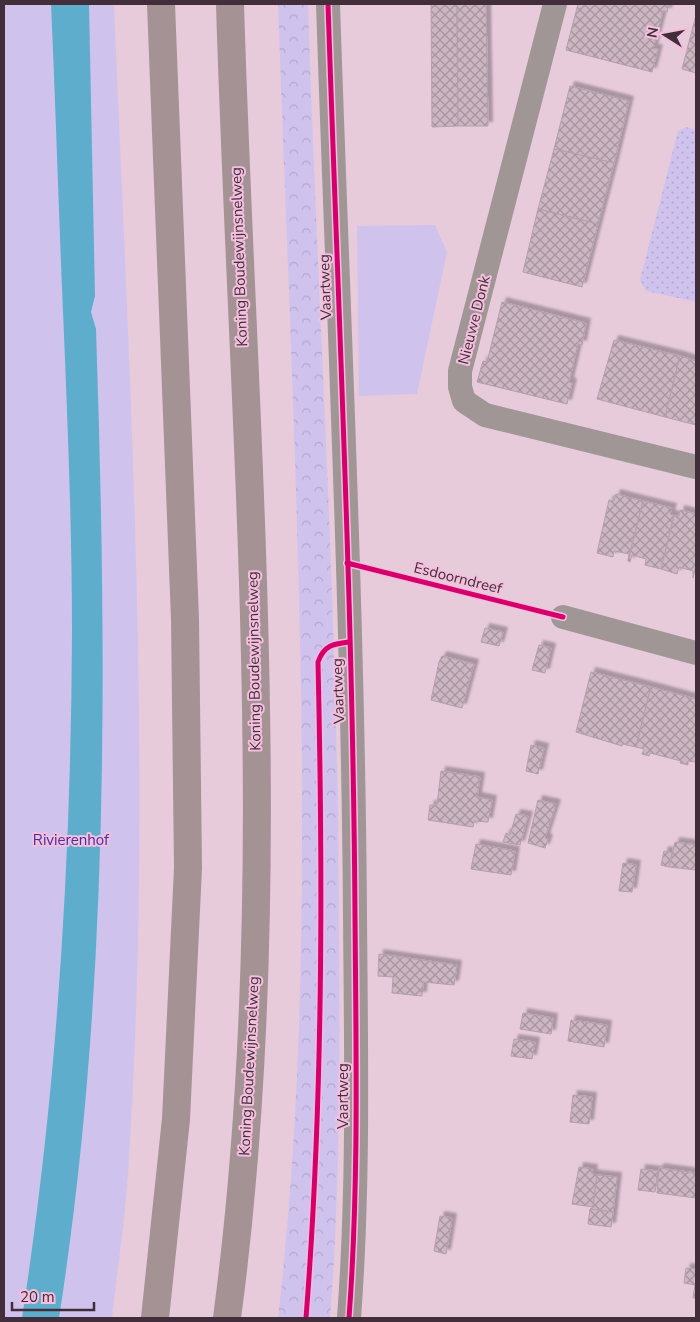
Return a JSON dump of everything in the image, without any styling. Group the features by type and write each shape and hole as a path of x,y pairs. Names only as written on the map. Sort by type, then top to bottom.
{"highway":[{"path":"156,1318 176,1119 188,868 185,619 161,4"},
{"name":"Koning Boudewijnsnelweg","path":"227,1318 239,1233 250,1093 258,875 254,613 230,4"}],"street":[{"name":"Vaartweg","path":"328,4 354,811 356,1143 354,1250 349,1318"},
{"name":"Nieuwe Donk","path":"555,4 460,371 460,387 464,401 485,415 696,467"},
{"path":"563,617 696,652"}],"green space":[{"name":"Rivierenhof","path":"4,4 114,4 127,296 137,589 139,881 136,1028 128,1174 112,1318 4,1318"},
{"path":"278,4 308,4 332,590 338,825 339,1083 338,1177 330,1318 278,1318 286,1240 297,1083 302,848 297,519"},
{"path":"686,127 696,130 696,302 646,291 640,280 678,131"},
{"path":"435,225 447,252 417,394 359,396 357,226"}],"water":[{"path":"51,4 89,4 95,296 91,312 96,329 102,577 101,825 88,1072 76,1195 59,1318 22,1318 34,1233 53,1062 65,890 71,718 72,595 70,483"}],"building":[{"path":"431,4 457,4 458,126 432,127"},
{"path":"457,4 486,4 488,126 458,126"},
{"path":"578,4 669,4 667,12 663,11 653,49 658,49 652,72 566,50"},
{"path":"696,15 696,73 682,69"},
{"path":"570,86 629,101 614,163 554,149"},
{"path":"554,149 614,163 598,224 538,209"},
{"path":"538,209 598,224 582,287 523,272"},
{"path":"502,302 586,323 582,345 578,344 569,382 572,383 567,404 477,382 483,361 487,362"},
{"path":"614,340 680,356 665,417 597,399"},
{"path":"680,356 696,361 696,425 665,417"},
{"path":"616,494 643,501 628,561 629,554 614,551 613,557 597,553 609,500 614,501"},
{"path":"643,501 672,508 670,514 674,516 661,569 645,565 646,559 632,555 630,562 628,561"},
{"path":"680,510 696,514 696,565 693,578 693,571 679,567 677,574 661,569 674,516 679,516"},
{"path":"485,628 503,632 499,646 481,642"},
{"path":"539,645 551,648 545,673 532,670"},
{"path":"442,656 474,664 462,708 431,700"},
{"path":"591,672 651,687 636,747 622,744 622,746 576,732"},
{"path":"651,687 696,699 696,762 688,761 688,765 680,763 681,761 650,753 649,756 642,754 644,749 636,747"},
{"path":"531,745 544,748 538,774 526,771"},
{"path":"441,771 480,777 477,797 492,800 488,822 474,821 473,827 428,820 430,805 437,805"},
{"path":"538,800 556,804 545,838 548,839 545,848 528,843"},
{"path":"516,814 528,816 520,845 503,842 506,833 510,835"},
{"path":"675,842 696,845 696,870 669,867"},
{"path":"476,844 515,851 511,875 471,869"},
{"path":"664,851 672,853 669,867 661,865"},
{"path":"623,863 636,865 632,892 619,891"},
{"path":"379,954 457,965 454,985 423,982 422,996 392,993 393,977 378,976"},
{"path":"523,1013 553,1018 551,1034 520,1029"},
{"path":"571,1020 607,1025 604,1047 568,1041"},
{"path":"514,1039 535,1042 532,1059 511,1056"},
{"path":"573,1095 592,1097 589,1124 570,1122"},
{"path":"579,1167 593,1169 592,1174 597,1175 593,1207 572,1204"},
{"path":"659,1168 696,1173 696,1198 657,1193"},
{"path":"641,1169 658,1171 655,1192 638,1190"},
{"path":"597,1175 617,1177 613,1212 590,1209 593,1207"},
{"path":"590,1209 613,1212 611,1227 588,1224"},
{"path":"440,1216 452,1218 446,1254 434,1251"},
{"path":"686,1268 696,1269 696,1298 693,1298 695,1285 684,1283"}],"cycle path":[{"path":"328,4 354,801 356,1117 349,1318"},
{"name":"Esdoorndreef","path":"347,563 563,617"},
{"path":"306,1318 312,1236 319,1072 321,826 318,662 320,656 330,646 349,642"}]}
